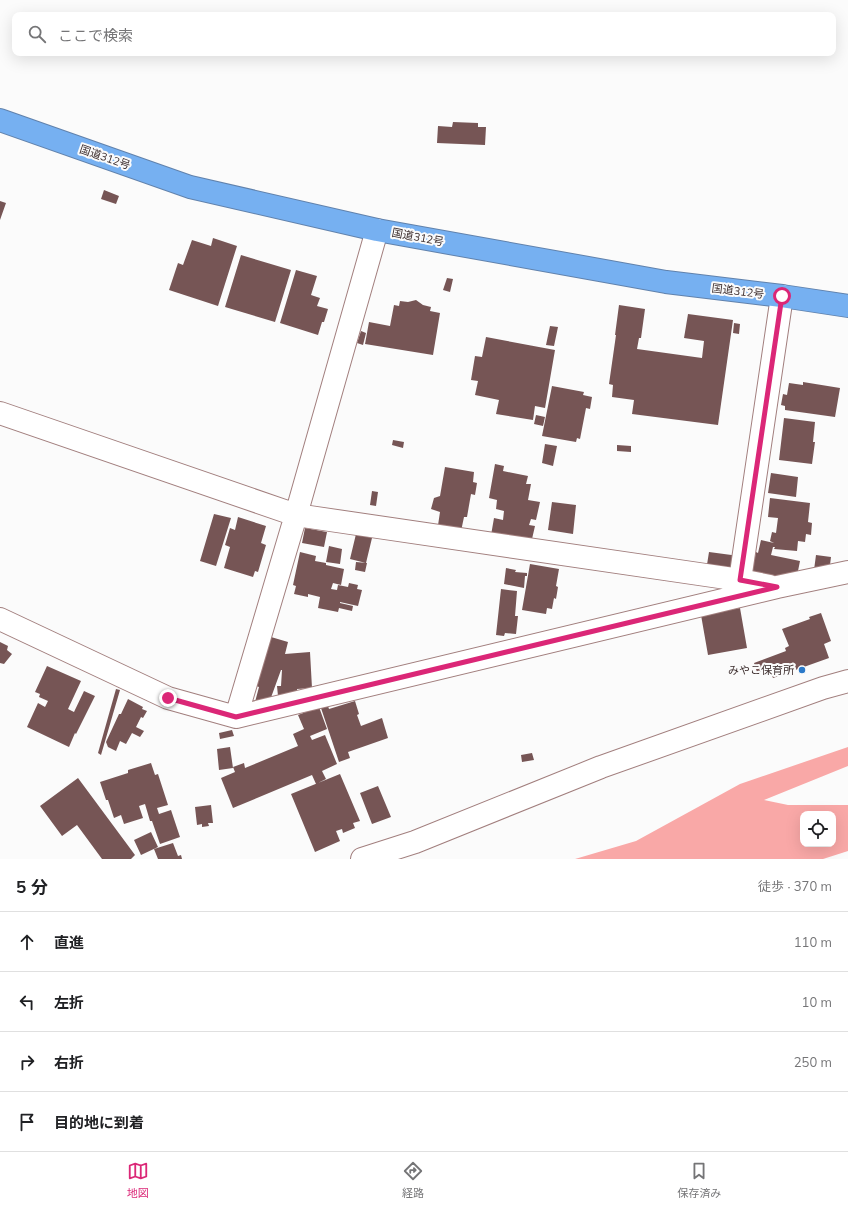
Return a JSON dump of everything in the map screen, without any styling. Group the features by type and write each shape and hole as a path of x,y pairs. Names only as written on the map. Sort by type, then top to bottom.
{"highway":[{"name":"国道312号","path":"0,120 190,187 377,230 666,282 782,296 848,306"}],"street":[{"path":"236,717 296,515 377,230"},
{"path":"740,580 782,296"},
{"path":"0,413 296,515 740,580 777,587"},
{"path":"0,619 168,698 236,717 777,587 848,572"},
{"path":"362,859 415,842 601,767 823,688 848,681"}],"shaded area":[{"path":"848,747 848,766 764,800 788,805 848,805 848,851 823,859 575,859 636,841 740,784"}],"building":[{"path":"453,122 478,123 478,127 486,127 485,145 437,143 438,126 452,127"},
{"path":"104,190 119,196 116,204 101,199"},
{"path":"0,201 6,203 0,220"},
{"path":"213,238 237,246 218,306 169,290 178,263 183,265 192,240 211,246"},
{"path":"241,255 291,270 275,322 225,307"},
{"path":"296,270 317,276 311,295 320,298 317,306 328,309 318,335 280,323"},
{"path":"447,278 453,279 450,292 443,290"},
{"path":"416,300 423,305 431,307 430,311 440,313 433,355 365,344 369,322 390,326 394,305 399,306 400,301 408,302"},
{"path":"619,305 645,309 641,338 639,338 637,349 702,358 704,341 684,338 688,314 733,320 718,425 632,414 634,400 612,397 613,385 609,384"},
{"path":"734,323 740,324 739,334 733,333"},
{"path":"550,326 558,327 554,346 546,345"},
{"path":"361,331 366,333 363,345 357,343"},
{"path":"486,337 555,350 545,408 535,406 533,420 496,414 499,400 475,395 478,381 471,380 475,356 482,357"},
{"path":"803,382 840,388 835,417 785,410 785,406 781,405 783,394 787,395 789,383 803,385"},
{"path":"552,386 584,392 583,395 592,397 590,409 586,408 580,439 577,438 576,442 542,436"},
{"path":"536,415 545,417 543,426 534,424"},
{"path":"784,418 815,422 813,442 815,442 812,464 779,460"},
{"path":"393,440 404,442 403,448 392,445"},
{"path":"545,444 557,446 553,466 542,463"},
{"path":"617,445 631,446 631,452 617,451"},
{"path":"495,464 504,466 503,471 528,476 526,484 531,484 528,500 540,502 536,520 531,519 529,525 535,526 532,539 490,541 494,518 503,520 504,511 496,509 497,500 489,498"},
{"path":"445,467 474,472 473,482 477,483 475,495 471,494 467,517 464,517 460,536 437,532 440,512 431,509 434,498 440,496"},
{"path":"771,473 798,477 796,497 768,493"},
{"path":"372,491 378,492 376,506 370,505"},
{"path":"770,498 810,503 808,522 812,523 811,535 806,534 805,542 798,541 797,551 774,549 775,547 773,547 771,555 800,561 796,581 752,572 756,552 758,553 761,540 774,543 770,541 772,532 776,533 778,518 768,517"},
{"path":"552,502 576,505 573,534 548,530"},
{"path":"214,514 231,518 216,566 200,561"},
{"path":"238,517 266,526 261,543 266,545 258,572 255,571 253,577 224,568 230,547 225,545 230,528 235,530"},
{"path":"305,528 327,532 324,547 302,543"},
{"path":"356,534 372,538 366,563 350,559"},
{"path":"329,546 342,549 340,564 326,562"},
{"path":"300,552 316,556 315,561 344,569 341,585 333,583 331,589 337,590 338,585 348,587 349,583 358,585 357,589 362,590 358,606 340,602 353,606 352,611 339,608 338,612 318,608 320,597 308,594 308,597 294,594 296,586 293,585"},
{"path":"709,552 739,556 736,577 706,571"},
{"path":"816,555 831,557 829,573 814,570"},
{"path":"356,562 367,563 365,572 355,570"},
{"path":"530,564 559,569 556,586 558,587 556,599 554,598 552,609 547,608 546,614 522,610"},
{"path":"506,568 516,570 515,572 527,573 527,576 525,576 524,588 504,584"},
{"path":"501,589 517,591 515,616 518,616 516,634 505,633 504,636 496,635"},
{"path":"740,608 747,648 708,655 701,615"},
{"path":"821,613 831,641 824,644 829,658 773,678 770,671 758,675 754,663 786,651 785,648 789,646 782,629 810,619 809,617"},
{"path":"271,637 288,642 285,654 310,652 312,688 297,689 297,695 278,696 277,686 281,686 281,670 269,703 255,702 259,687 253,685"},
{"path":"0,642 8,646 7,650 12,654 4,664 0,663"},
{"path":"47,666 81,681 68,709 74,712 84,691 95,696 69,747 27,727 38,703 45,707 48,701 39,697 40,694 35,692"},
{"path":"116,689 120,690 101,755 98,753"},
{"path":"128,699 143,707 142,709 147,711 143,718 141,717 136,727 144,731 140,737 132,733 126,744 120,741 116,751 108,747 106,742"},
{"path":"355,701 359,714 357,715 361,726 382,718 388,738 348,752 350,758 339,762 321,708 328,706 329,709"},
{"path":"319,707 327,729 310,736 312,740 325,735 337,764 322,771 326,779 316,784 312,775 233,808 221,778 235,772 233,767 244,763 245,768 298,746 293,734 304,729 298,715"},
{"path":"232,730 234,736 220,739 219,733"},
{"path":"230,747 233,768 219,770 217,749"},
{"path":"532,753 534,760 522,762 521,755"},
{"path":"151,763 155,775 158,774 168,805 157,808 159,814 171,810 180,837 160,844 152,821 150,821 145,804 139,806 143,818 124,824 121,815 114,818 100,782 128,773 128,770"},
{"path":"340,774 360,821 353,823 355,828 343,833 342,829 336,831 340,841 315,852 291,794"},
{"path":"78,778 135,855 131,859 102,859 77,825 62,836 40,806"},
{"path":"378,786 391,817 372,824 360,793"},
{"path":"211,805 213,823 208,823 209,826 202,827 202,824 197,825 195,807"},
{"path":"151,832 158,847 141,855 134,840"},
{"path":"173,843 178,856 181,855 182,859 158,859 154,849"}],"place":[{"name":"みやこ保育所","path":"802,670"}],"route":[{"path":"168,698 236,717 777,587 740,580 782,296"}]}
